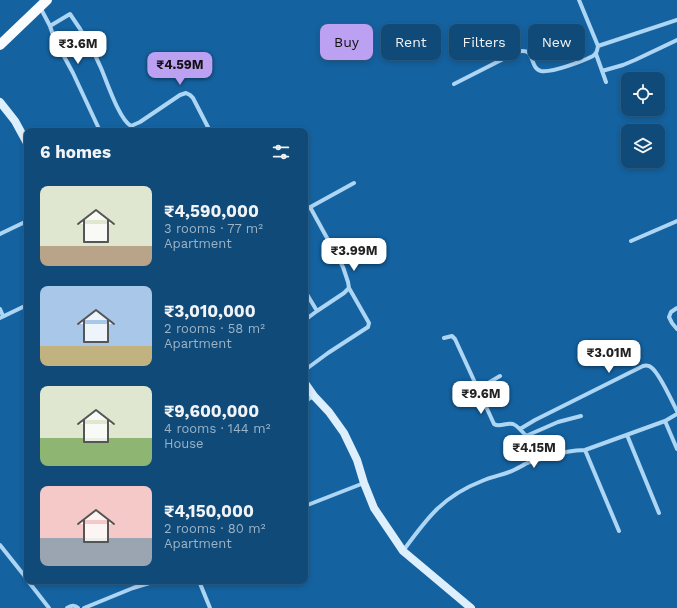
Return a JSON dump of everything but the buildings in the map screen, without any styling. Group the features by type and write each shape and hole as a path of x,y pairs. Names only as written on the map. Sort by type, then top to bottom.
{"main road":[{"path":"0,45 44,4"}],"street":[{"path":"579,0 598,46 596,54 606,82"},
{"path":"44,4 54,38 73,73 99,128"},
{"path":"50,26 70,14 101,68 125,121 131,126 140,122 180,95 186,93 193,98 208,128"},
{"path":"598,46 677,20"},
{"path":"602,71 623,66 677,40"},
{"path":"454,84 517,52 526,51 529,53 537,69 541,71 551,70 596,54"},
{"path":"0,102 15,121 24,138"},
{"path":"308,368 368,327 369,323 349,288 343,267 310,207 354,183"},
{"path":"631,241 677,221"},
{"path":"0,234 24,222"},
{"path":"308,318 349,288"},
{"path":"308,296 317,311"},
{"path":"0,309 2,317 24,306"},
{"path":"677,308 671,312 669,317 677,329"},
{"path":"444,338 452,336 455,338 494,424 499,426 513,424 526,436 542,458"},
{"path":"520,429 549,413 647,365 653,369 662,382 677,411"},
{"path":"458,405 478,389 500,376"},
{"path":"308,387 329,412 344,433 357,460 374,508 403,551 471,608"},
{"path":"308,399 314,396"},
{"path":"403,551 426,521 444,502 482,480 505,474 526,463 542,458 574,450 585,450 665,421 677,414"},
{"path":"526,436 558,422 582,416"},
{"path":"665,421 677,449"},
{"path":"627,435 659,513"},
{"path":"585,450 619,531"},
{"path":"308,505 364,483"},
{"path":"0,545 24,575"},
{"path":"31,584 49,608"},
{"path":"84,608 146,584"},
{"path":"200,584 210,608"},
{"path":"67,608 73,606 78,608"}]}
